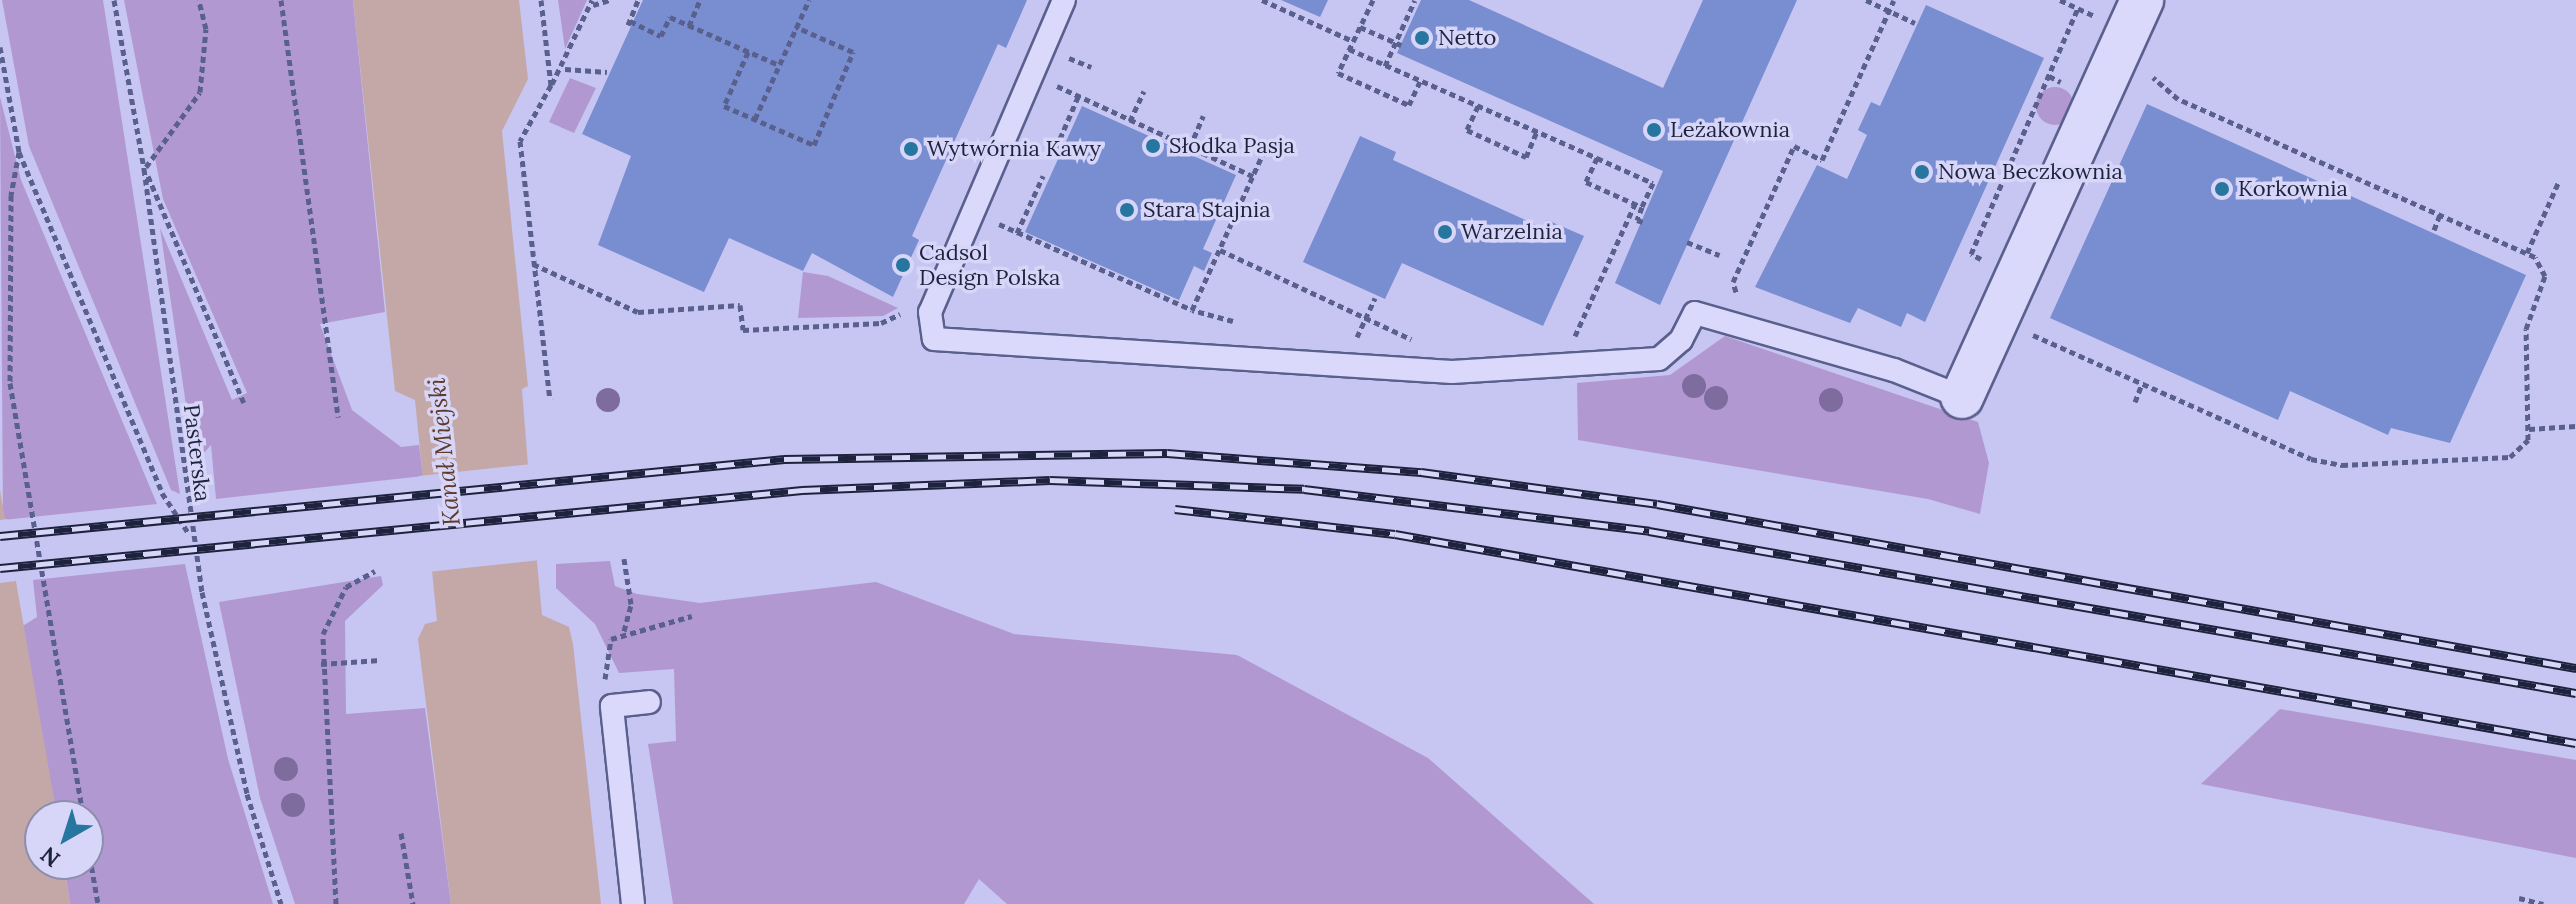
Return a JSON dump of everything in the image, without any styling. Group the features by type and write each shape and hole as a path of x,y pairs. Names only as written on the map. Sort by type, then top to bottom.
{"street":[{"path":"1962,397 2142,0"}],"lane":[{"path":"1064,0 930,312 934,339 1452,372 1659,359 1681,340 1695,313 1894,370 1962,397"},
{"path":"633,904 612,706 649,702"}],"path":[{"name":"Pasterska","path":"114,0 144,169 192,539 247,794 281,904"},
{"path":"199,0 206,29 200,92 144,169 244,403"},
{"path":"281,0 338,417"},
{"path":"541,0 551,85"},
{"path":"550,399 520,141 551,85 565,69 593,2 609,0"},
{"path":"638,0 629,23 661,36 670,17 779,65"},
{"path":"689,26 700,0"},
{"path":"754,119 809,0"},
{"path":"1262,0 1353,41"},
{"path":"1373,0 1338,73 1409,105 1420,81"},
{"path":"1385,66 1398,44 1415,0"},
{"path":"1866,0 1915,23"},
{"path":"1740,300 1733,282 1794,146 1822,160 1894,0"},
{"path":"1993,265 1971,254 2078,8"},
{"path":"748,52 724,106 814,145 853,52 796,27"},
{"path":"1360,27 1398,44"},
{"path":"0,47 19,152 162,493 192,539"},
{"path":"1349,49 1653,183 1637,220 1643,222"},
{"path":"565,69 607,72"},
{"path":"1031,73 1253,176"},
{"path":"2016,328 2311,459 2342,465 2510,457 2529,429 2526,329 2545,276 2527,253 2151,81"},
{"path":"1130,121 1144,91"},
{"path":"1056,148 1078,97"},
{"path":"1478,106 1467,130 1526,157 1537,131"},
{"path":"1190,147 1203,116"},
{"path":"1192,310 1267,145"},
{"path":"19,152 11,195 10,383 80,800"},
{"path":"1597,158 1586,182 1642,207"},
{"path":"1017,233 1043,176"},
{"path":"2527,253 2559,181"},
{"path":"1572,364 1571,343 1635,204"},
{"path":"972,212 1192,310 1233,321"},
{"path":"2434,230 2440,214"},
{"path":"1687,242 1719,255"},
{"path":"1220,250 1419,342"},
{"path":"533,264 638,312 740,305 743,330 881,323 902,312 920,274 942,283"},
{"path":"1352,365 1375,298"},
{"path":"2135,402 2142,384"},
{"path":"2529,429 2576,426"},
{"path":"605,677 605,654 624,632 631,604 624,559"},
{"path":"336,904 321,664 331,610 346,587 375,571"},
{"path":"624,632 692,616"},
{"path":"321,664 380,660"},
{"path":"401,833 413,904"},
{"path":"94,880 98,904"},
{"path":"2519,898 2543,904"}],"shaded area":[{"path":"2,0 103,0 180,494 171,490 29,146"},
{"path":"124,0 353,0 385,312 320,324 352,410 401,447 419,445 423,476 216,499 211,445 203,454 206,492 199,493 160,228 232,400 247,393 163,199"},
{"path":"558,0 587,0 565,49"},
{"path":"570,78 596,88 574,133 549,122"},
{"path":"2055,87 2068,93 2074,106 2068,119 2055,125 2042,119 2036,106 2042,93"},
{"path":"0,97 21,180 157,504 3,520"},
{"path":"803,272 828,276 898,308 883,316 798,318"},
{"path":"1725,336 1978,422 1989,463 1980,514 1928,499 1578,440 1577,383 1670,375"},
{"path":"610,561 615,586 637,594 700,603 876,582 1014,634 1237,655 1428,758 1594,904 1007,904 979,879 964,904 673,904 648,744 676,741 674,669 619,673 595,624 556,588 556,564"},
{"path":"185,564 228,759 273,904 70,904 66,880 104,880 104,800 54,800 21,627 37,617 33,580"},
{"path":"381,576 383,585 345,621 346,714 425,708 451,904 295,904 260,798 219,602"},
{"path":"2280,709 2576,760 2576,858 2201,784"}],"water":[{"name":"Kanał Miejski","path":"353,0 519,0 528,79 502,131 528,386 522,389 528,466 542,615 569,627 573,644 601,904 451,904 418,639 425,624 437,621 415,400 395,391"},
{"path":"0,490 54,800 24,800 24,880 66,880 70,904 0,904"}],"pier":[{"path":"532,464 541,560 428,572 419,476"},
{"path":"7,519 16,581 0,583 0,520"}],"building":[{"path":"643,0 1027,0 1006,48 998,44 912,236 919,240 893,297 812,253 803,271 729,238 704,292 598,245 631,156 582,134"},
{"path":"1281,0 1328,0 1320,17"},
{"name":"Leżakownia","path":"1421,0 1469,0 1663,88 1703,0 1797,0 1660,305 1615,283 1663,171 1397,53"},
{"name":"Nowa Beczkownia","path":"1926,5 2044,58 1925,322 1907,313 1901,327 1858,308 1850,323 1755,287 1817,165 1847,179 1867,135 1858,130 1871,102 1880,106"},
{"name":"Korkownia","path":"2147,104 2526,275 2450,443 2391,428 2388,435 2290,391 2278,420 2050,318"},
{"name":"Stara Stajnia","path":"1082,106 1236,175 1203,249 1212,253 1204,271 1194,266 1179,300 1025,232"},
{"name":"Warzelnia","path":"1360,136 1396,152 1393,160 1543,228 1547,220 1584,236 1543,326 1402,263 1385,299 1303,262"}],"railway":[{"path":"0,536 784,459 1167,453 1421,472 1657,504 2576,668"},
{"path":"0,568 802,490 1050,480 1304,489 1649,531 2576,693"},
{"path":"1175,509 1395,534 2576,743"}],"place":[{"name":"Netto","path":"1422,38"},
{"name":"Leżakownia","path":"1654,130"},
{"name":"Słodka Pasja","path":"1153,146"},
{"name":"Wytwórnia Kawy","path":"911,149"},
{"name":"Nowa Beczkownia","path":"1922,172"},
{"name":"Korkownia","path":"2222,189"},
{"name":"Stara Stajnia","path":"1127,210"},
{"name":"Warzelnia","path":"1445,232"},
{"name":"Cadsol Design Polska","path":"903,265"}]}
